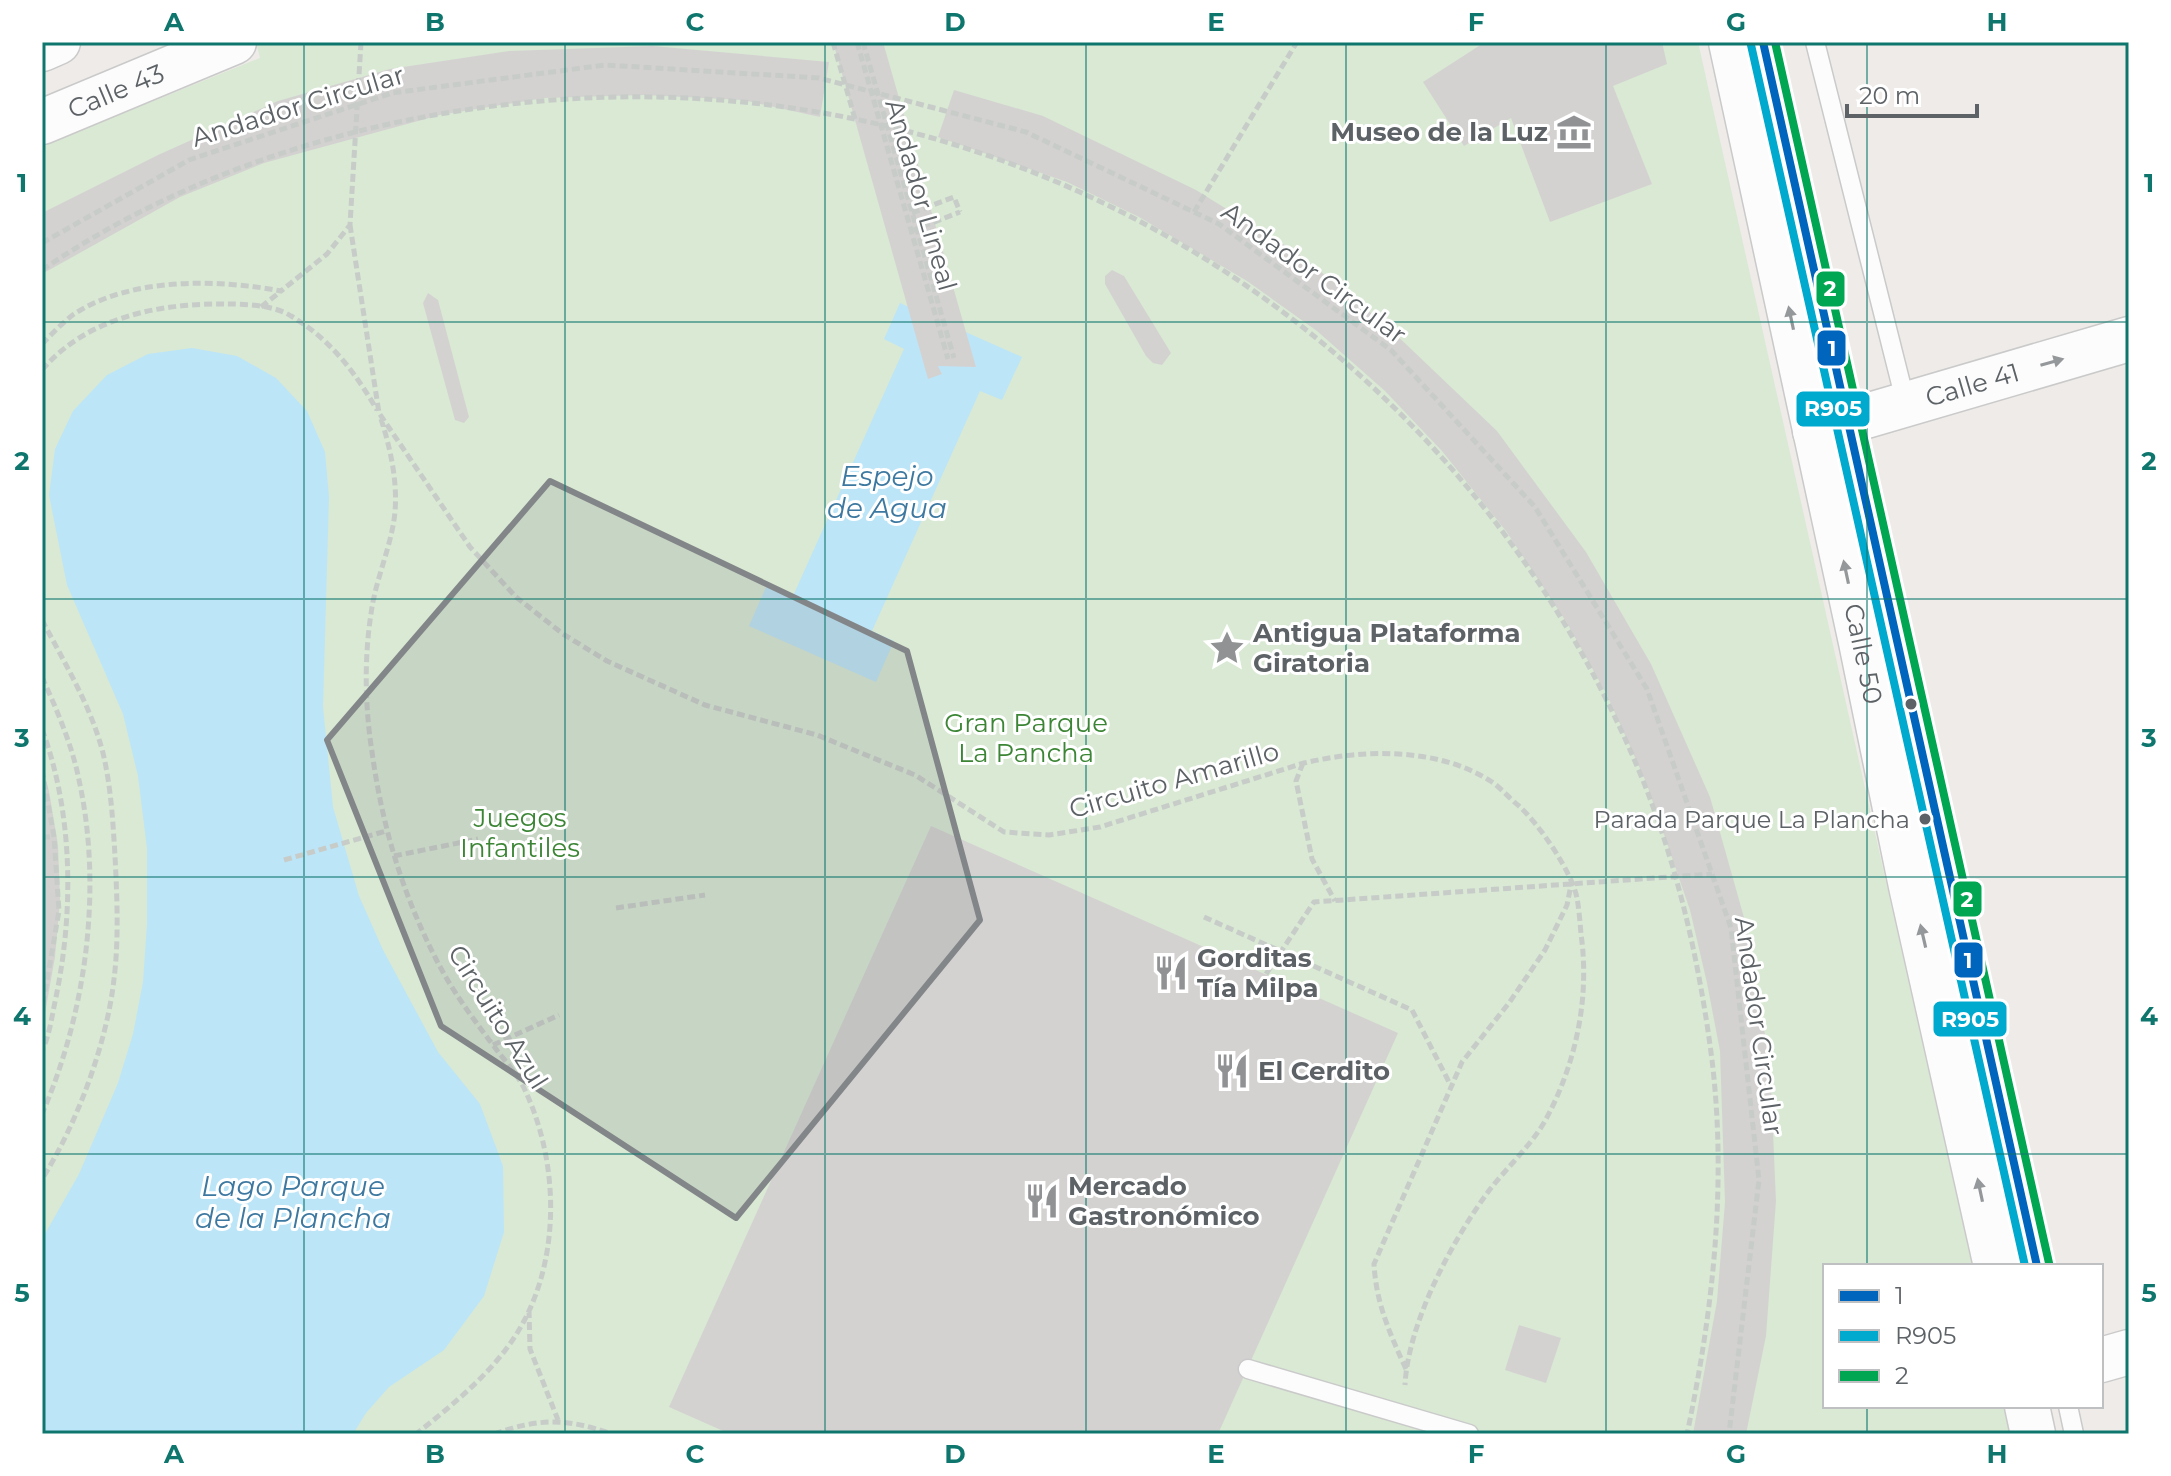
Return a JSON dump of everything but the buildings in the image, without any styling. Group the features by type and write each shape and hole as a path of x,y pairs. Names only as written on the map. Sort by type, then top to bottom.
{"main road":[{"path":"42,49 58,42"},
{"name":"Calle 43","path":"42,122 234,42"},
{"name":"Calle 50","path":"1731,42 1832,426 1911,886 1996,1264"},
{"name":"Calle 41","path":"1832,426 2129,339"},
{"path":"2103,1359 2129,1352"},
{"path":"2027,1408 2033,1434"}],"lane":[{"path":"1763,42 1832,426 2037,1264"},
{"path":"1815,42 1906,404"},
{"path":"1248,1369 1469,1434"},
{"path":"2068,1408 2074,1434"}],"path":[{"name":"Circuito Amarillo","path":"361,42 350,225 379,413 470,547 516,597 563,634 607,661 705,705 817,735 915,775 1004,832 1049,835 1100,827 1304,763 1337,755 1376,753 1450,762 1492,782 1529,815 1554,850 1577,895 1585,959 1579,1031 1568,1075 1543,1124 1488,1192 1454,1244 1426,1304 1406,1369 1404,1415"},
{"path":"833,42 855,119"},
{"path":"860,42 912,213 954,197 960,212 911,231"},
{"name":"Andador Lineal","path":"860,42 911,231 951,359 912,213"},
{"path":"1194,212 1297,42"},
{"name":"Andador Circular","path":"42,243 189,160 392,93 605,65 819,78 877,93 1026,132 1219,224 1391,350 1535,507 1647,689 1731,928 1759,1180 1729,1434"},
{"path":"42,270 162,202 265,159 355,132 478,106 592,96 688,97 784,106 887,126 971,149 1061,183 1147,224 1230,273 1308,329 1380,392 1447,461 1507,535 1560,615 1607,699 1645,787 1675,877 1698,971 1712,1065 1718,1161 1713,1273 1704,1352 1687,1434"},
{"path":"261,307 327,254 350,225"},
{"path":"42,344 74,314 113,296 168,285 212,283 281,291"},
{"name":"Circuito Azul","path":"42,370 69,344 96,329 145,310 173,304 247,304 289,314 336,349 379,413 391,449 394,519 370,616 366,713 379,804 410,902 436,959 457,996 523,1085 540,1126 552,1200 538,1284 523,1323 494,1363 451,1406 416,1434"},
{"path":"42,620 82,699 103,753 112,811 116,888 114,978 99,1049 76,1111 42,1179"},
{"path":"42,677 64,731 79,780 88,847 88,916 81,981 67,1046 42,1114"},
{"path":"42,729 62,807 69,876 62,969 42,1051"},
{"path":"1304,763 1296,781 1312,859 1335,901"},
{"path":"42,770 54,837 59,911 42,1009"},
{"path":"284,860 386,831"},
{"path":"42,837 54,837"},
{"path":"394,856 478,839"},
{"path":"1266,974 1314,902 1712,874"},
{"path":"1406,1369 1389,1333 1376,1294 1374,1264 1462,1062 1509,1003 1545,950 1567,905 1572,884"},
{"path":"616,908 705,895"},
{"path":"1204,917 1412,1010 1451,1087"},
{"path":"493,1045 559,1015"},
{"path":"529,1309 530,1349 558,1420"},
{"path":"494,1434 514,1427 558,1420 612,1434"}],"highlighted area":[{"path":"550,481 907,651 980,920 736,1218 441,1026 327,740"}],"green space":[{"name":"Gran Parque La Pancha","path":"256,42 1698,42 1972,1264 1823,1264 1823,1408 2004,1408 2010,1434 42,1434 42,146 260,58"}],"water":[{"name":"Espejo de Agua","path":"900,303 1022,357 1002,400 980,391 872,631 894,641 876,682 749,626 767,585 793,596 904,349 884,339"},
{"name":"Lago Parque de la Plancha","path":"192,348 237,356 276,378 307,411 325,452 329,497 323,707 333,807 359,896 383,950 438,1052 480,1104 503,1166 504,1232 484,1296 444,1350 389,1387 366,1413 353,1434 42,1434 42,1239 79,1174 118,1083 133,1034 143,982 147,924 147,848 138,776 123,714 67,585 49,495 55,449 73,411 107,375 148,354"}],"transit line":[{"name":"1","path":"1763,42 2037,1264"},
{"name":"2","path":"1775,42 2049,1263"},
{"name":"R905","path":"1751,45 2025,1264"}],"place":[{"name":"Museo de la Luz","path":"1574,132"},
{"name":"Antigua Plataforma Giratoria","path":"1227,648"},
{"name":"Parada Parque La Plancha","path":"1925,819"},
{"name":"Gorditas Tía Milpa","path":"1171,973"},
{"name":"El Cerdito","path":"1232,1071"},
{"name":"Mercado Gastronómico","path":"1042,1201"}],"park label":[{"name":"Juegos Infantiles","path":"520,833"}]}
